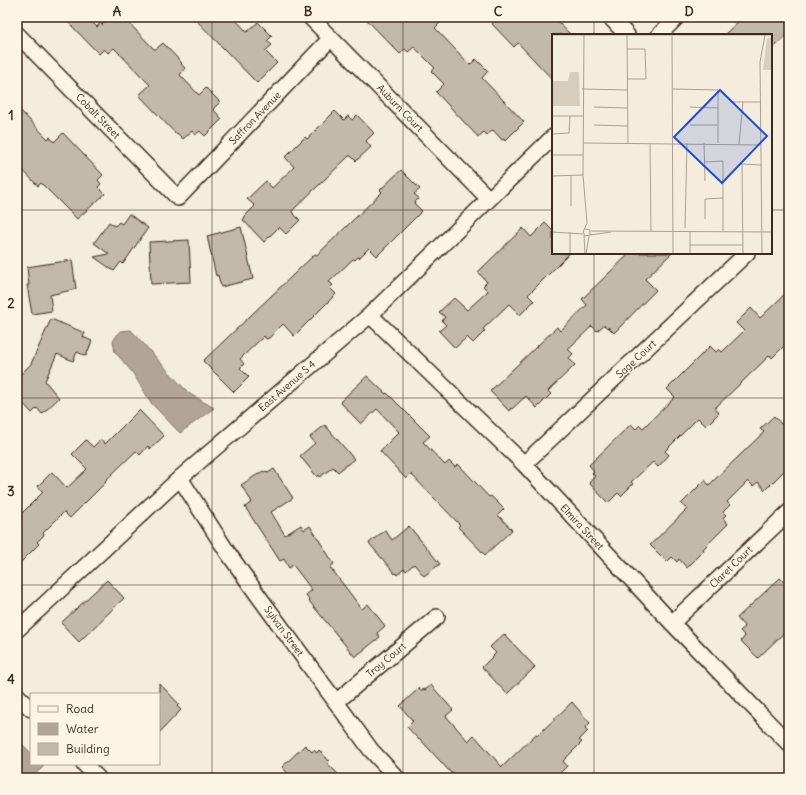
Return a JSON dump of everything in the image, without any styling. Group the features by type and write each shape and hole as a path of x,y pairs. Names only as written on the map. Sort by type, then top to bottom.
{"street":[{"name":"Auburn Court","path":"310,17 489,199"},
{"path":"610,17 626,34"},
{"path":"660,34 678,17"},
{"name":"Cobalt Street","path":"17,34 178,198"},
{"name":"Saffron Avenue","path":"178,198 331,38"},
{"name":"East Avenue S 4","path":"17,630 180,478 370,315 552,138"},
{"name":"Sage Court","path":"524,464 746,254"},
{"name":"Elmira Street","path":"370,315 524,464 672,623 789,744"},
{"name":"Sylvan Street","path":"180,478 226,550 370,750 397,778"},
{"name":"Claret Court","path":"672,623 789,512"},
{"name":"Troy Court","path":"336,702 437,617"},
{"path":"17,695 30,708"},
{"path":"85,765 98,778"}],"water":[{"path":"131,330 190,394 214,408 180,433 152,404 132,372 115,352 113,341 120,331"},
{"path":"17,739 30,752 30,765 44,766 31,778 17,778"}],"building":[{"path":"63,17 87,17 97,27 100,23 102,25 110,17 123,17 154,49 163,43 185,68 180,75 199,95 206,88 220,102 213,109 222,119 205,136 200,131 195,135 192,131 183,139 177,133 176,134 139,95 150,85 114,48 108,53 104,49 99,54"},
{"path":"193,17 233,17 247,32 258,22 272,36 267,41 272,45 265,51 277,63 257,83"},
{"path":"364,17 446,17 435,28 470,65 476,59 488,71 482,78 524,122 505,141 504,139 502,140 493,130 487,135 484,132 478,137 436,92 444,84 431,71 435,68 414,47 408,52 405,49 400,54"},
{"path":"499,17 553,17 570,34 552,34 552,79 518,43 514,47 492,24"},
{"path":"743,17 789,17 789,33 772,49 772,34 725,34"},
{"path":"17,107 48,139 50,137 54,142 63,133 103,175 98,180 101,184 98,187 105,194 77,219 41,183 38,186 17,164"},
{"path":"335,111 344,120 348,116 352,120 357,115 374,133 366,141 371,147 356,161 349,156 293,210 292,212 300,220 286,234 279,227 264,242 243,220 255,206 247,199 266,181 272,188 294,167 285,157 305,137 307,139"},
{"path":"401,170 420,189 414,194 419,198 414,203 422,211 377,256 369,248 359,258 358,257 355,260 353,259 329,282 333,285 330,288 336,294 294,336 283,324 269,338 266,339 264,336 240,359 244,364 240,368 249,377 234,392 203,361 315,254 317,255 382,192 380,190"},
{"path":"129,214 148,228 123,264 121,262 114,271 94,257 109,254 94,243 109,222 115,226 119,222 122,224"},
{"path":"545,223 552,230 552,254 569,254 528,295 534,301 520,315 509,304 483,329 485,331 473,343 467,337 455,348 439,331 446,325 442,321 445,317 439,312 454,298 467,310 488,291 483,286 487,282 478,272 523,228 531,237"},
{"path":"241,227 253,279 221,287 218,275 216,276 207,236"},
{"path":"189,240 191,282 151,284 149,242"},
{"path":"629,254 671,254 645,279 656,290 614,333 604,325 597,331 592,326 568,349 573,354 569,358 575,365 548,391 551,394 537,408 526,396 509,411 490,391 557,327 560,331 587,305 582,299"},
{"path":"72,260 76,289 50,295 52,311 32,314 27,285 29,285 27,267"},
{"path":"789,290 789,341 772,358 770,355 715,408 719,413 706,426 698,418 665,451 669,455 658,467 653,462 631,482 633,484 621,496 618,493 608,503 589,483 595,476 592,473 594,471 589,465 631,424 636,429 640,425 643,428 675,397 667,389 710,346 716,352 719,349 722,352 744,331 736,323 751,308 760,318"},
{"path":"51,319 85,333 83,337 92,341 86,356 77,352 73,361 57,354 45,381 59,398 42,414 37,408 32,413 17,397 17,378 31,364"},
{"path":"367,376 386,394 387,393 430,436 423,442 445,465 449,461 455,467 458,464 489,497 491,496 504,509 498,515 512,530 485,555 458,527 460,525 411,474 406,479 380,451 399,432 377,409 361,424 340,402"},
{"path":"139,410 164,436 150,449 148,446 140,455 136,451 70,518 64,512 43,533 44,535 37,542 39,544 17,566 17,518 43,492 38,486 52,472 67,488 87,469 72,454 86,440 93,447 101,439 105,444"},
{"path":"774,416 781,424 789,417 789,466 765,490 758,482 753,486 748,481 727,502 730,505 723,512 726,515 723,518 728,524 703,549 704,551 687,568 679,559 677,562 672,557 667,562 650,545 687,509 681,504 705,480 709,485 764,432 760,429"},
{"path":"325,425 354,459 338,472 333,467 320,477 319,475 317,477 300,456 315,443 310,437"},
{"path":"274,469 293,498 271,512 285,535 301,525 304,530 310,526 334,564 330,567 362,609 368,604 385,626 377,633 380,637 355,657 309,601 310,600 306,595 312,590 293,565 289,568 284,559 280,561 245,507 252,502 241,485 263,471 268,473"},
{"path":"409,526 440,564 424,576 414,564 406,571 404,569 397,575 396,573 395,574 369,543 385,530 392,540"},
{"path":"780,578 789,587 789,628 758,658 741,641 745,636 740,631 745,627 737,618"},
{"path":"107,580 124,598 79,642 61,623"},
{"path":"504,634 535,667 507,694 482,667 496,653 490,647"},
{"path":"159,683 179,704 177,706 181,710 160,732 160,693"},
{"path":"431,685 453,710 446,716 468,741 474,735 502,767 572,702 590,723 585,728 588,731 579,740 582,742 563,761 567,766 555,778 459,778 453,772 451,773 407,727 413,721 400,706 419,688 422,691"},
{"path":"305,745 312,752 314,750 317,753 319,750 329,761 327,763 342,778 292,778 282,767"}]}
